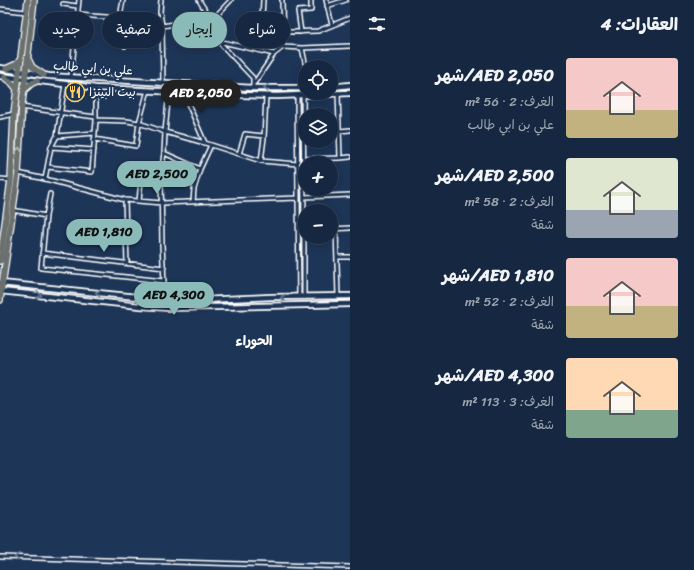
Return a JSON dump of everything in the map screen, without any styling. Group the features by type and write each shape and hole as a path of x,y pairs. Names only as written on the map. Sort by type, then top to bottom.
{"highway":[{"path":"0,300 1,283 18,174 21,107 26,72 24,58 28,0"},
{"path":"0,262 11,180 14,114 18,79 24,58 34,0"},
{"path":"3,69 17,64 24,58"},
{"path":"24,58 35,69 44,75"},
{"path":"2,76 12,82 17,89"},
{"path":"24,90 32,83 37,81"}],"street":[{"path":"77,12 79,0"},
{"path":"121,12 123,0"},
{"path":"160,12 161,0"},
{"path":"199,0 208,12"},
{"path":"219,12 231,0"},
{"path":"262,12 263,0"},
{"path":"282,0 282,12"},
{"path":"301,32 298,12 311,10 311,0"},
{"path":"326,0 332,25"},
{"path":"328,6 346,0"},
{"path":"63,4 77,6"},
{"path":"0,9 26,12"},
{"path":"290,32 318,31 350,18"},
{"path":"227,43 274,54"},
{"path":"290,47 350,46"},
{"path":"71,77 74,48"},
{"path":"162,48 163,83"},
{"path":"225,48 253,78 253,86"},
{"path":"253,86 274,54 282,48"},
{"path":"302,48 305,60"},
{"name":"علي بن ابي طالب","path":"3,69 44,75 163,83 298,88"},
{"name":"علي بن ابي طالب","path":"2,76 96,88 266,96 297,95"},
{"path":"45,179 52,148 57,136 65,84"},
{"path":"338,86 350,85"},
{"path":"48,167 92,172 96,118 96,88"},
{"path":"94,139 136,146 139,123 148,90"},
{"path":"165,300 162,245 161,175 169,91"},
{"path":"183,92 205,143"},
{"path":"338,93 340,158 350,157"},
{"name":"علي بن ابي طالب","path":"338,93 350,93"},
{"path":"21,107 139,123 260,161 298,164 297,95"},
{"path":"260,161 264,136 266,96"},
{"path":"303,100 304,156"},
{"path":"0,117 14,114"},
{"path":"339,131 350,130"},
{"path":"57,136 95,133"},
{"path":"239,154 245,134 264,136"},
{"path":"193,202 194,189 200,169 211,145"},
{"path":"52,148 94,150"},
{"path":"164,153 200,169"},
{"path":"138,201 142,170 161,175"},
{"path":"18,174 45,179 125,200 162,203 298,198 302,297"},
{"path":"0,179 11,180"},
{"path":"50,194 46,216 41,268 164,281"},
{"path":"304,204 304,197 350,195"},
{"path":"125,200 127,263"},
{"path":"12,210 46,216"},
{"path":"338,229 350,228"},
{"path":"302,297 304,244"},
{"path":"337,244 338,296"},
{"path":"42,253 164,268"},
{"path":"337,257 350,257"},
{"path":"1,283 176,301 271,297 350,296"},
{"path":"1,291 170,308 350,304"},
{"path":"0,557 350,567"}],"place":[{"name":"بيت البيتزا","path":"75,92"}],"district":[{"name":"الحوراء","path":"254,340"}]}
